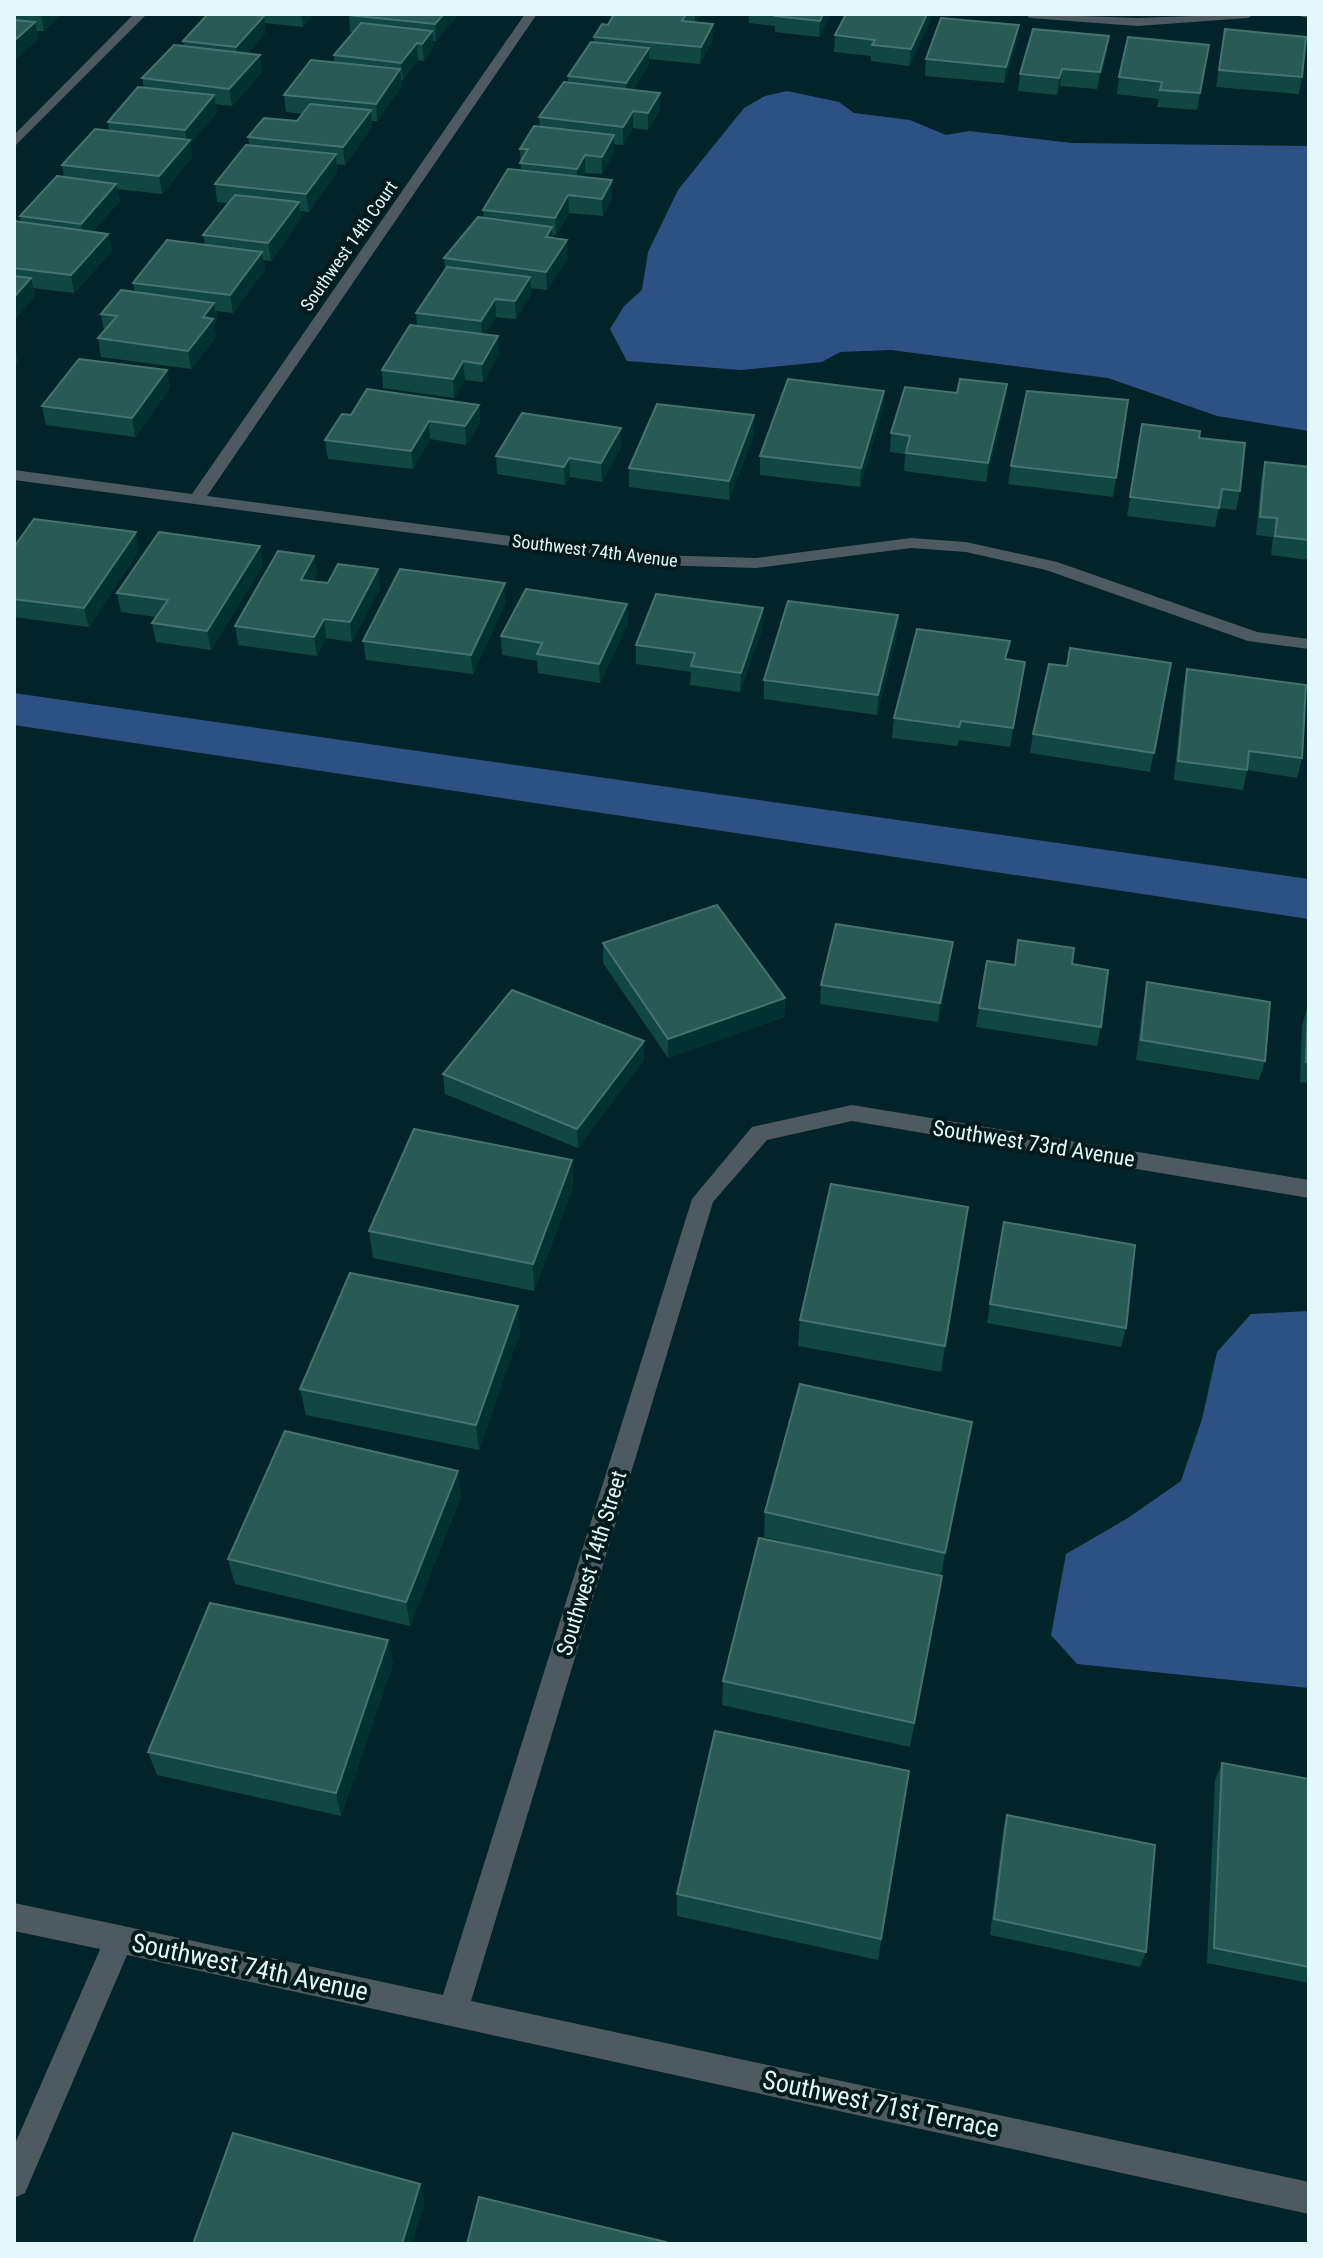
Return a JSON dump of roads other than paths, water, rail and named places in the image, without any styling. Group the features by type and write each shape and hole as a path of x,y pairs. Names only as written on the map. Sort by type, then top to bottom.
{"street":[{"path":"14,143 141,14"},
{"name":"Southwest 14th Court","path":"197,498 531,14"},
{"path":"1030,14 1137,22 1248,14"},
{"path":"1295,14 1309,14"},
{"name":"Southwest 74th Avenue","path":"14,475 654,560 756,563 911,543 966,547 1051,566 1254,637 1309,644"},
{"name":"Southwest 73rd Avenue","path":"760,1133 852,1113 1309,1189"},
{"name":"Southwest 14th Street","path":"453,2010 703,1199 760,1133"},
{"path":"14,1917 119,1939"},
{"name":"Southwest 74th Avenue","path":"14,2182 119,1939 453,2010"},
{"name":"Southwest 71st Terrace","path":"453,2010 1309,2198"}],"water":[{"path":"787,91 839,102 854,113 910,120 946,135 969,131 1072,143 1309,146 1309,431 1217,416 1108,378 891,350 840,352 822,362 741,370 627,361 610,329 624,306 642,290 648,252 678,190 744,108 765,96"},
{"path":"1309,1311 1309,1688 1077,1664 1051,1635 1066,1554 1128,1518 1181,1481 1202,1419 1217,1352 1251,1314"}],"waterway":[{"path":"14,709 1309,899"}]}
